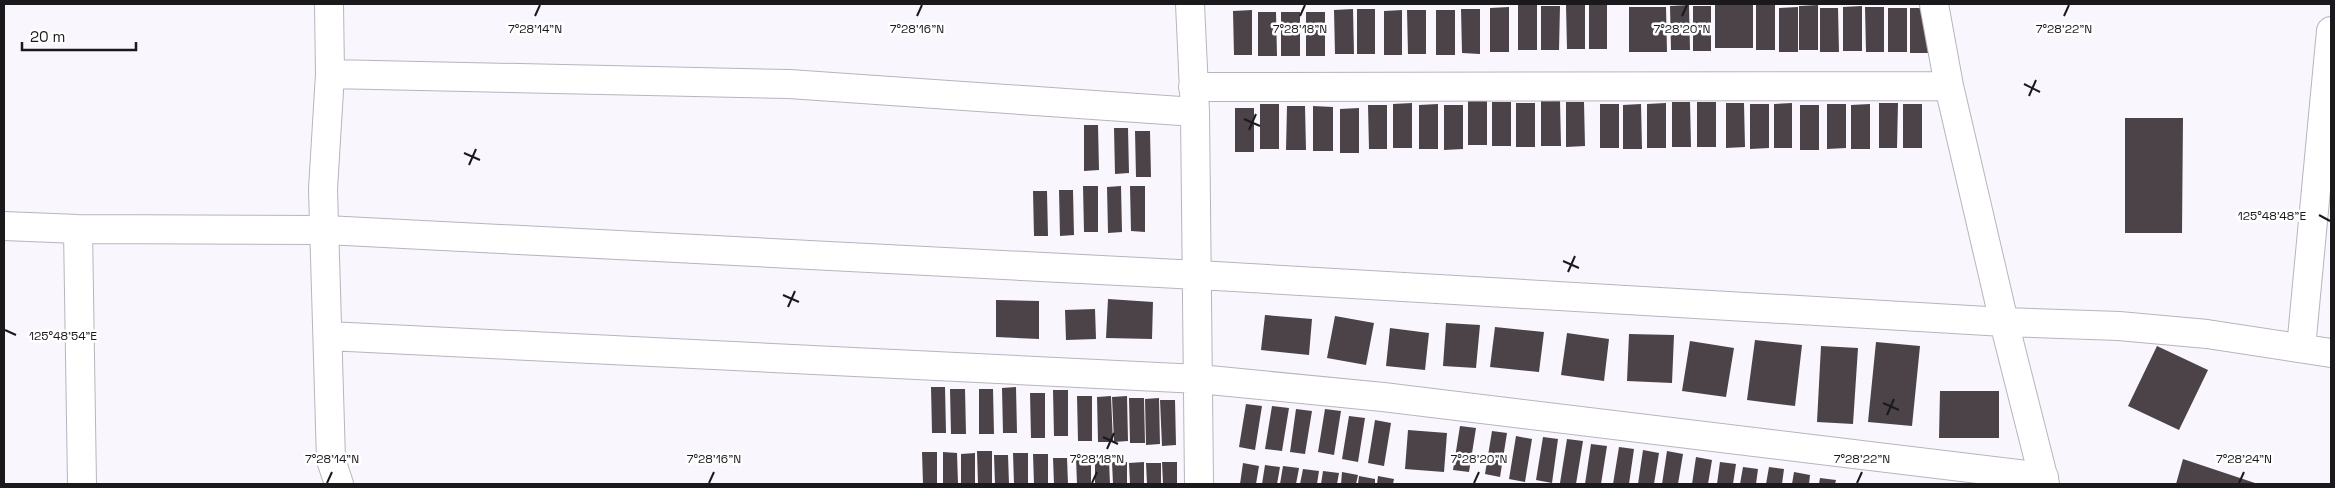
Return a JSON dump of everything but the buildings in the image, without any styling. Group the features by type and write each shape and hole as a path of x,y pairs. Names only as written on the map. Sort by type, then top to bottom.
{"street":[{"path":"329,4 330,74 323,189 326,230 331,460 339,484"},
{"path":"1190,4 1198,275 1199,484"},
{"path":"328,336 1199,379 1383,397 2045,481 2004,322 1949,86 1934,4"},
{"path":"2301,348 2331,31"},
{"path":"330,74 789,84 1194,99 1949,86"},
{"path":"4,226 78,229 326,230 1198,275 2004,322 2119,326 2207,334 2331,353"},
{"path":"78,229 82,484"}]}
